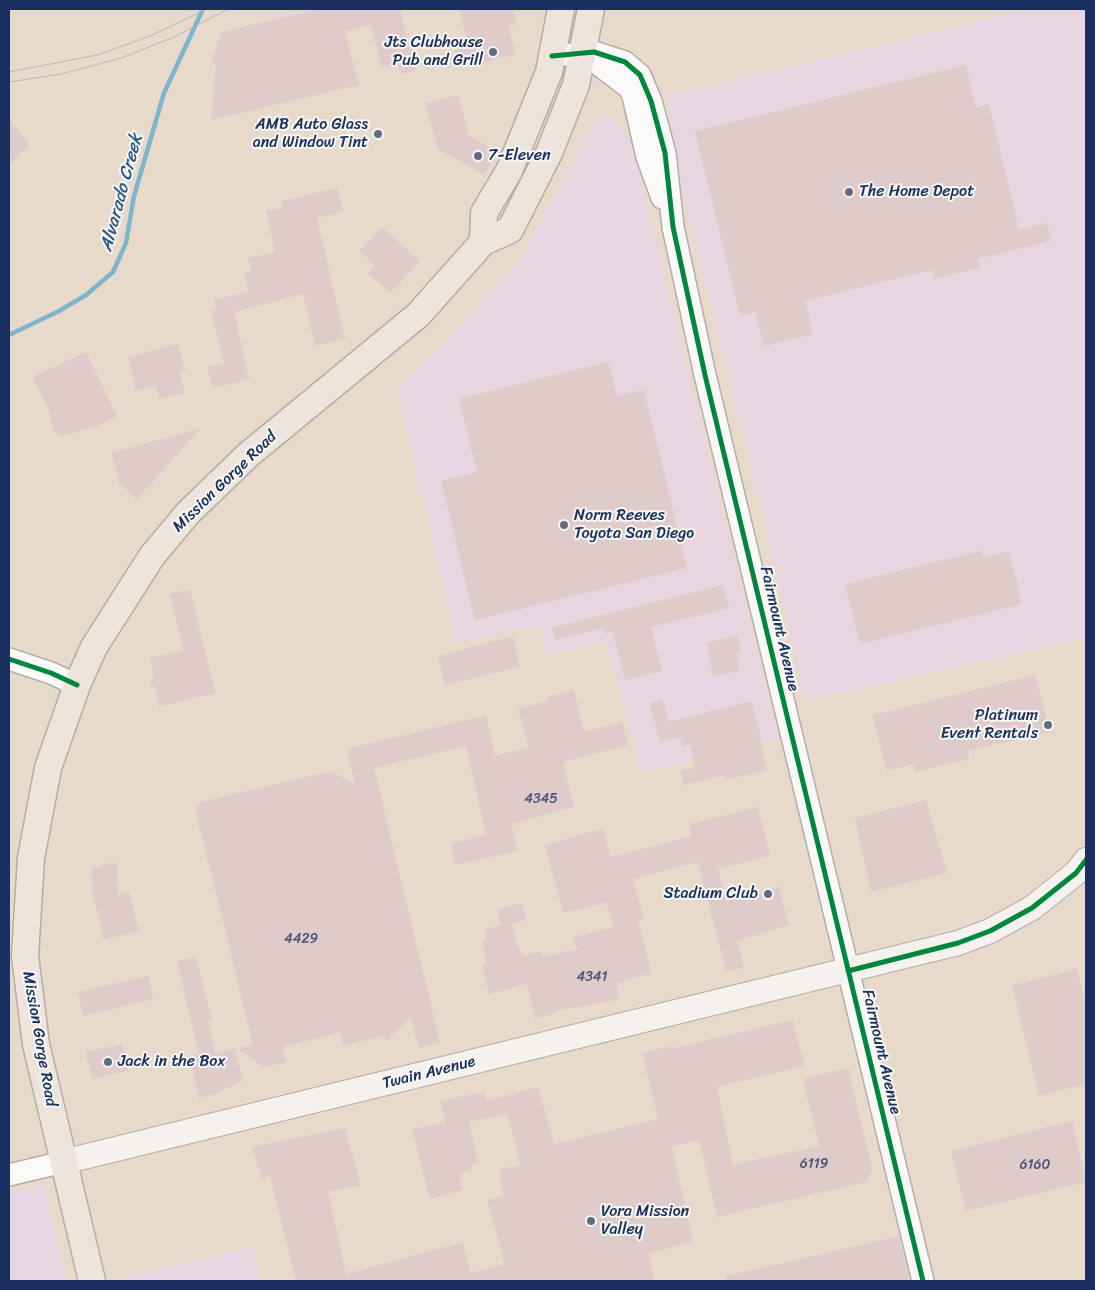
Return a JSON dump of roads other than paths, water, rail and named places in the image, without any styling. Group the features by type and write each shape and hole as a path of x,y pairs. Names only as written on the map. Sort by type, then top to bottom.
{"main road":[{"path":"483,242 484,213 509,171 549,72 562,9"},
{"path":"582,52 591,9"},
{"name":"Mission Gorge Road","path":"92,1281 36,1044 25,956 31,858 48,768 77,685 94,647 148,563 188,513 248,455 418,315 483,242 510,230 532,189 552,145 576,84 582,52"},
{"name":"Twain Avenue","path":"63,1162 958,943 990,931 1032,908 1076,873 1086,860"}],"street":[{"path":"552,56 582,52"},
{"name":"Fairmount Avenue","path":"582,52 606,72 622,82 633,96 646,157 673,226 705,375 922,1281"},
{"path":"9,659 51,673 77,685"},
{"name":"Twain Avenue","path":"9,1175 63,1162"}],"waterway":[{"name":"Alvarado Creek","path":"9,335 59,311 86,295 113,272 126,243 134,196 164,93 203,9"}],"tram line":[{"path":"9,72 97,55 150,36 207,9"},
{"path":"9,82 61,74 121,58 174,37 228,9"}],"place":[{"name":"Jts Clubhouse Pub and Grill","path":"493,52"},
{"name":"AMB Auto Glass and Window Tint","path":"378,134"},
{"name":"7-Eleven","path":"478,156"},
{"name":"The Home Depot","path":"849,192"},
{"name":"Norm Reeves Toyota San Diego","path":"564,525"},
{"name":"Platinum Event Rentals","path":"1048,725"},
{"name":"Stadium Club","path":"768,894"},
{"name":"Jack in the Box","path":"108,1062"},
{"name":"Vora Mission Valley","path":"591,1221"}]}
